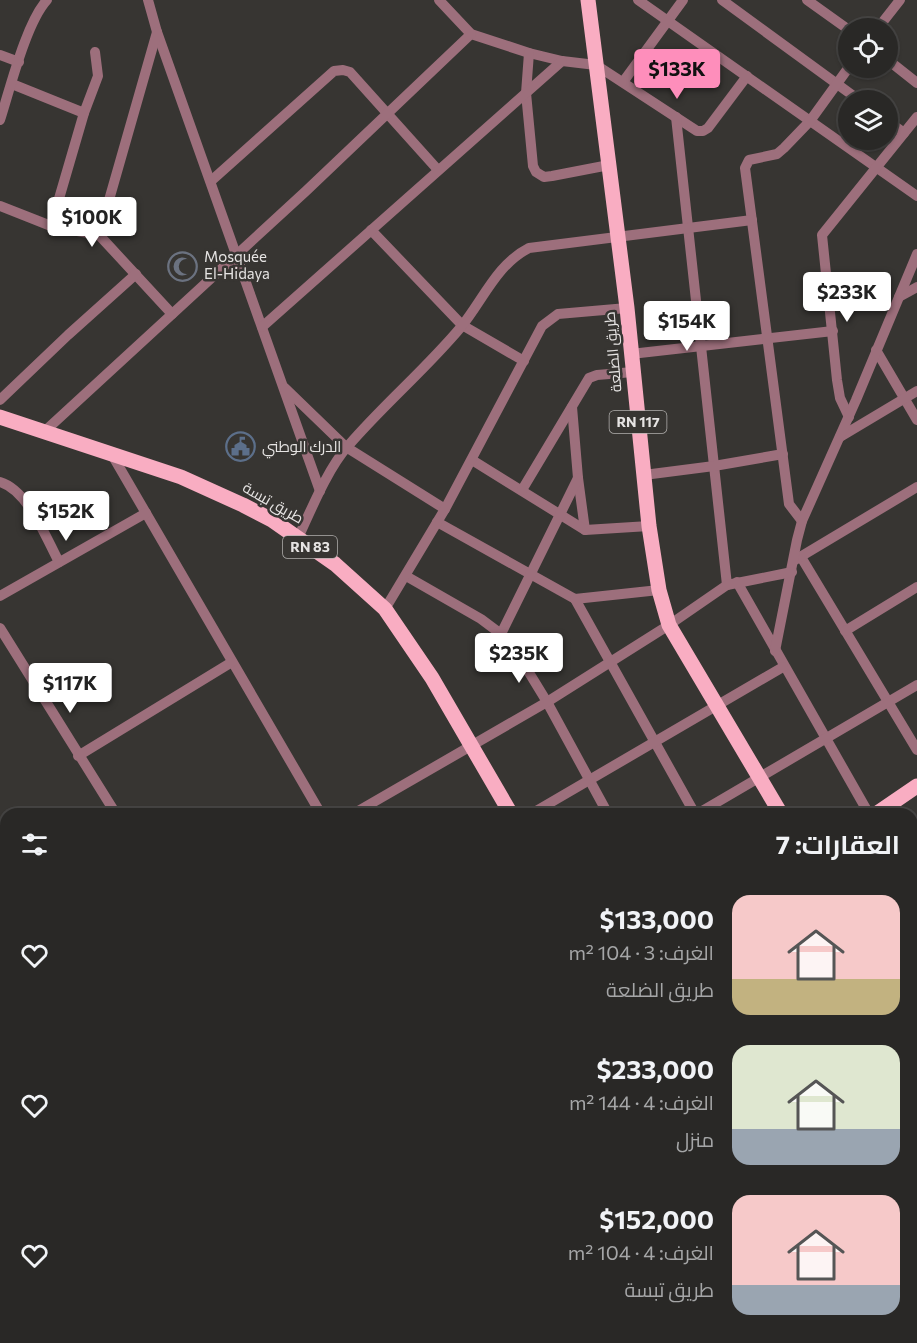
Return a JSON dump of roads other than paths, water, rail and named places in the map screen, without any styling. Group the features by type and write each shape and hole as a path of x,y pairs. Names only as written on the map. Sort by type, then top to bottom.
{"main road":[{"name":"طريق الضلعة","path":"588,0 627,308 644,475 659,590 669,625 778,808"},
{"name":"طريق تبسة","path":"0,417 181,477 243,505 298,538 335,564 385,609 432,678 507,808"},
{"path":"885,808 917,786"}],"street":[{"path":"0,120 31,25 40,7 47,0"},
{"path":"148,0 157,32 320,491"},
{"path":"440,0 471,34 529,53 562,61 596,65 697,131 703,132 708,128 747,76"},
{"path":"638,0 917,196"},
{"path":"623,82 683,0"},
{"path":"722,0 845,90"},
{"path":"807,0 838,22"},
{"path":"886,18 900,0"},
{"path":"99,235 157,32"},
{"path":"45,431 388,114 471,34"},
{"path":"51,226 84,113 98,76 95,52"},
{"path":"529,53 526,93 533,166 536,172 544,177 609,165"},
{"path":"0,55 19,62"},
{"path":"262,327 562,61"},
{"path":"898,68 917,82"},
{"path":"210,181 334,71 343,70 350,72 438,170"},
{"path":"802,522 789,504 745,168 749,160 777,154 810,121 841,78"},
{"path":"12,84 84,113"},
{"path":"676,117 714,466 732,584 775,651 866,808"},
{"path":"849,417 840,398 822,235 917,117"},
{"path":"898,128 904,133"},
{"path":"0,206 51,226 99,235 172,314"},
{"path":"298,538 320,491 346,447 422,371 462,325 487,289 519,253 529,248 752,220"},
{"path":"371,230 462,325 524,361"},
{"path":"775,651 792,572 798,558 797,540 802,522 917,254"},
{"path":"0,400 136,274"},
{"path":"899,297 917,287"},
{"path":"385,609 438,522 542,326 558,314 627,308"},
{"path":"632,354 833,331"},
{"path":"876,350 917,420"},
{"path":"522,490 593,375 633,372"},
{"path":"283,386 346,447 445,508"},
{"path":"839,437 917,391"},
{"path":"572,407 585,530"},
{"path":"111,453 317,808"},
{"path":"644,475 783,454"},
{"path":"472,460 585,530 650,526"},
{"path":"501,634 578,478"},
{"path":"0,482 16,490 25,501 59,562"},
{"path":"798,558 917,487"},
{"path":"0,596 146,513"},
{"path":"438,522 575,599 693,808"},
{"path":"798,558 846,631 917,750"},
{"path":"364,808 547,702 732,584 792,572"},
{"path":"406,576 481,619 501,634 514,648 547,702 605,808"},
{"path":"846,631 917,587"},
{"path":"575,599 659,590"},
{"path":"0,628 112,808"},
{"path":"78,756 232,662"},
{"path":"541,808 783,667"},
{"path":"707,808 917,685"}],"place":[{"name":"Mosquée El-Hidaya","path":"183,266"},
{"name":"الدرك الوطني","path":"241,447"}]}
